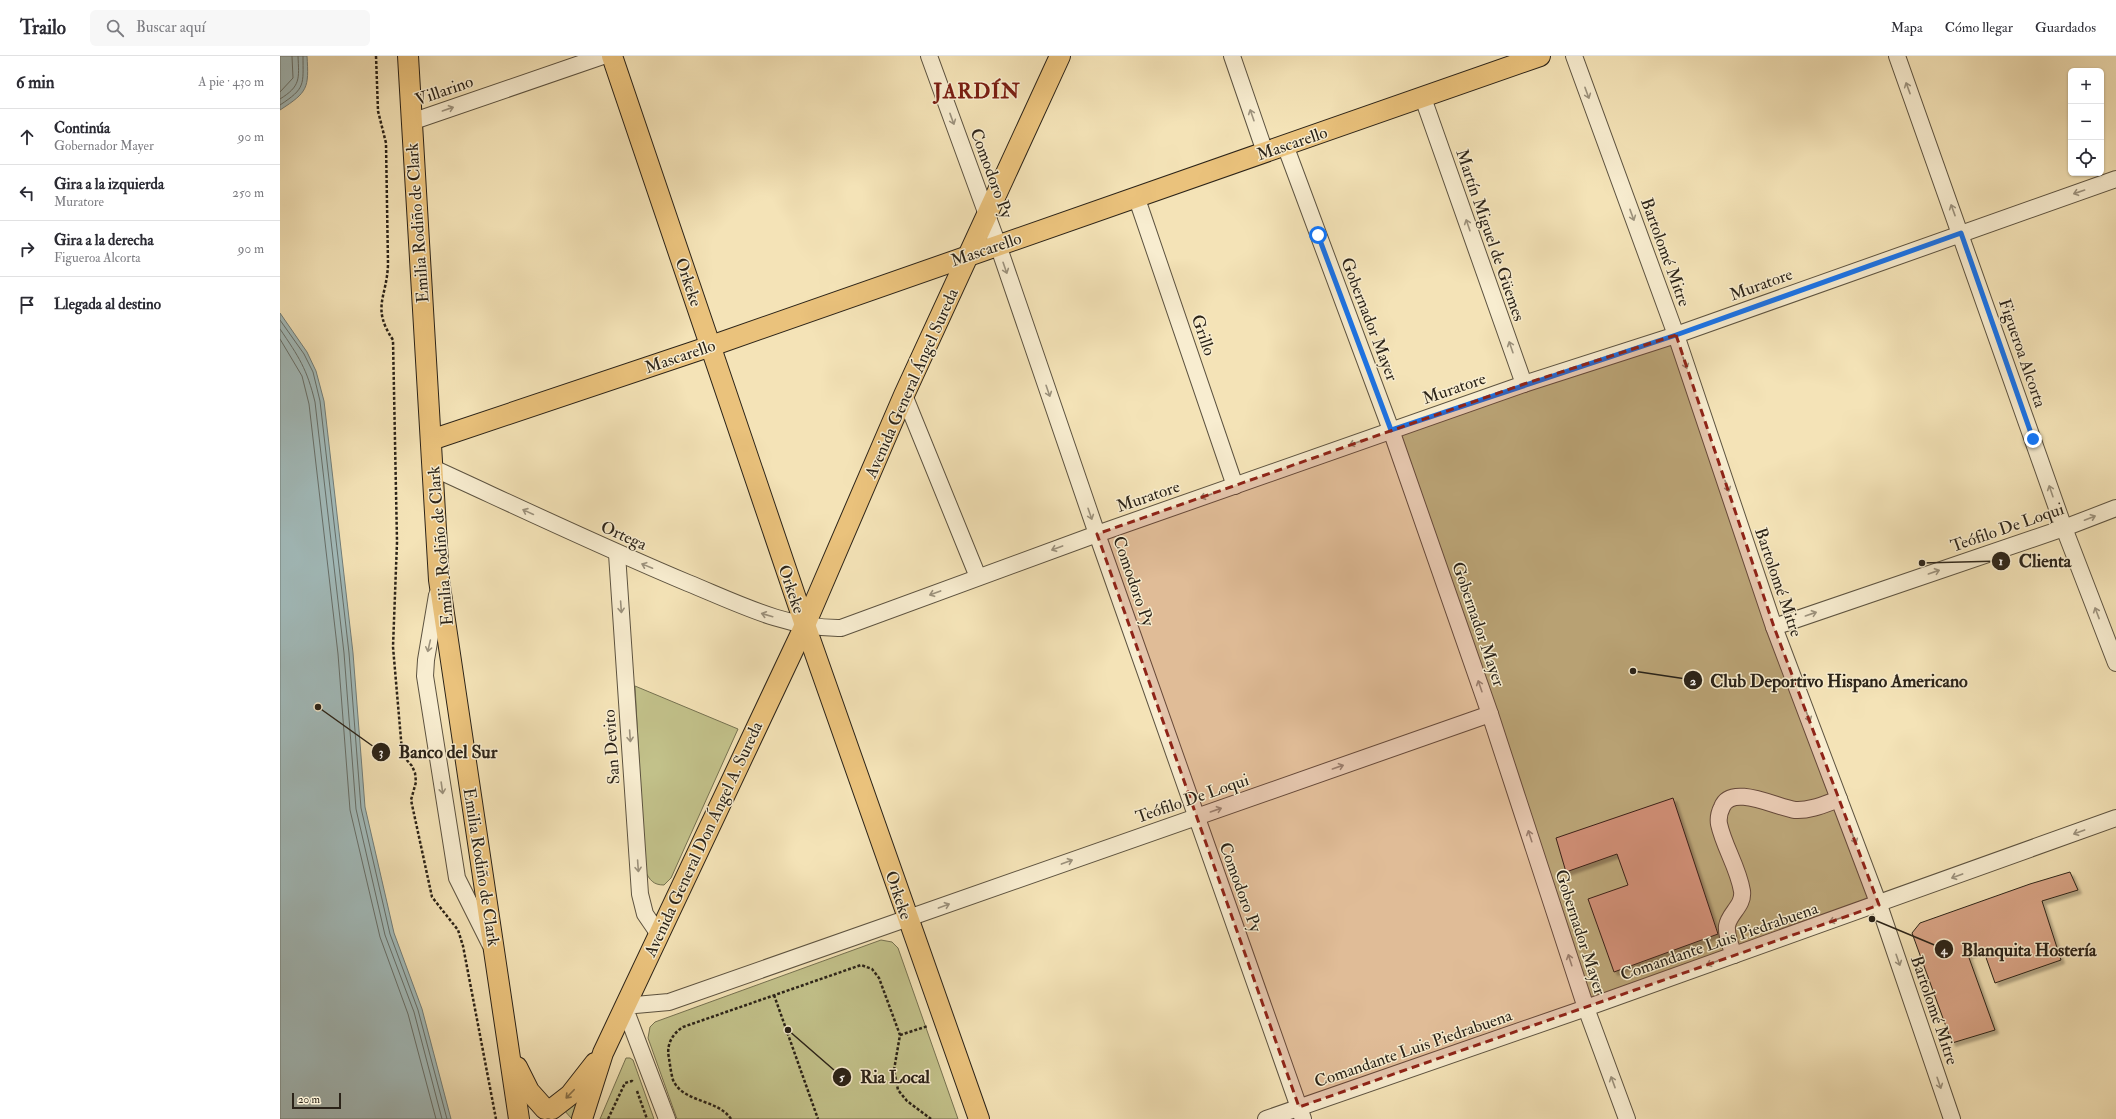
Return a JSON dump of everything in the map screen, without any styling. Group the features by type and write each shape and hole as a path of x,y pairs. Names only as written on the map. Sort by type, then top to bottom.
{"main road":[{"name":"Emilia Rodiño de Clark","path":"408,56 439,580 496,959 505,1033 519,1119"},
{"name":"Orkeke","path":"612,56 805,625 907,919 979,1119"},
{"name":"Avenida General Ángel Sureda","path":"805,625 904,395 1060,56"},
{"name":"Mascarello","path":"431,440 711,346 1136,196 1423,98 1540,56"},
{"name":"Avenida General Don Ángel A. Sureda","path":"582,1119 603,1053 624,1006 805,625"},
{"name":"Emilia Rodiño de Clark","path":"505,1033 518,1069 542,1112 560,1111 570,1119"},
{"name":"Avenida General Don Ángel A. Sureda","path":"542,1112 570,1096 603,1053"}],"street":[{"name":"Villarino","path":"411,122 603,56"},
{"name":"Comodoro Py","path":"929,56 998,245 1097,534 1301,1113"},
{"path":"1232,56 1265,152"},
{"name":"Bartolomé Mitre","path":"1574,56 1676,335 1774,627 1879,904 1952,1119"},
{"name":"Figueroa Alcorta","path":"1896,56 1961,233 2064,528 2116,663"},
{"name":"Martín Miguel de Güemes","path":"1423,98 1524,384"},
{"name":"Gobernador Mayer","path":"1285,145 1391,430 1490,714 1586,1008 1627,1119"},
{"name":"Muratore","path":"805,625 841,628 1097,534 1391,430 1524,384 1676,335 2116,179"},
{"name":"Grillo","path":"1136,196 1235,486"},
{"path":"904,395 978,577"},
{"name":"Ortega","path":"433,468 617,554 759,612 805,625"},
{"name":"Teófilo De Loqui","path":"1774,627 2064,528 2116,508"},
{"name":"San Devito","path":"617,554 640,894 645,914 658,933"},
{"path":"439,580 432,632 426,660 425,676 457,878 496,959"},
{"name":"Teófilo De Loqui","path":"624,1006 669,1002 1490,714"},
{"path":"1734,956 1728,938 1727,925 1740,904 1742,892 1737,872 1719,825 1718,815 1723,804 1731,798 1750,796 1775,806 1795,810 1812,809 1839,799"},
{"name":"Comandante Luis Piedrabuena","path":"1266,1119 1301,1113 1586,1008 2116,818"},
{"path":"624,1006 667,1119"}],"path":[{"path":"376,56 378,111 386,144 388,278 380,304 384,324 393,340 397,542 393,647 402,751 404,757 412,766 415,773 416,782 411,800 432,897 458,930 463,946 496,1119"},
{"path":"731,1119 721,1110 682,1091 674,1080 667,1052 671,1039 683,1027 861,965 872,969 879,978 900,1035 894,1070 898,1090 907,1101 931,1119"},
{"path":"774,995 818,1119"},
{"path":"900,1035 944,1022"},
{"path":"608,1119 622,1087 625,1083 632,1081 647,1119"}],"highlighted area":[{"path":"1676,335 1774,627 1879,905 1299,1107 1097,534 1524,384"}],"shaded area":[{"path":"1676,335 1879,905 1586,1008 1391,430"},
{"path":"635,686 738,729 671,878 664,885 657,884 652,881 645,871"},
{"path":"881,940 892,942 898,948 958,1119 677,1119 648,1038 650,1027 655,1022"},
{"path":"626,1058 633,1060 654,1119 600,1119"},
{"path":"579,1090 575,1119 572,1119 563,1109"}],"water":[{"path":"280,56 307,56 308,75 305,88 301,93 280,110"},
{"path":"280,313 307,352 316,371 324,401 353,653 365,807 394,933 422,1009 451,1119 280,1119"}],"building":[{"path":"1673,798 1718,934 1614,972 1588,899 1628,885 1617,854 1566,872 1556,838"},
{"path":"2070,872 2078,890 2042,901 2061,960 1995,983 1983,949 1968,955 1995,1030 1952,1043 1912,933 1920,923 2030,884"}],"place":[{"name":"Clienta","path":"1922,563"},
{"name":"Club Deportivo Hispano Americano","path":"1633,671"},
{"name":"Banco del Sur","path":"318,707"},
{"name":"Blanquita Hostería","path":"1872,919"},
{"name":"Ria Local","path":"788,1030"}],"district":[{"name":"JARDÍN","path":"977,91"}],"route":[{"path":"1318,235 1391,430 1524,384 1676,335 1961,233 2033,439"}]}
